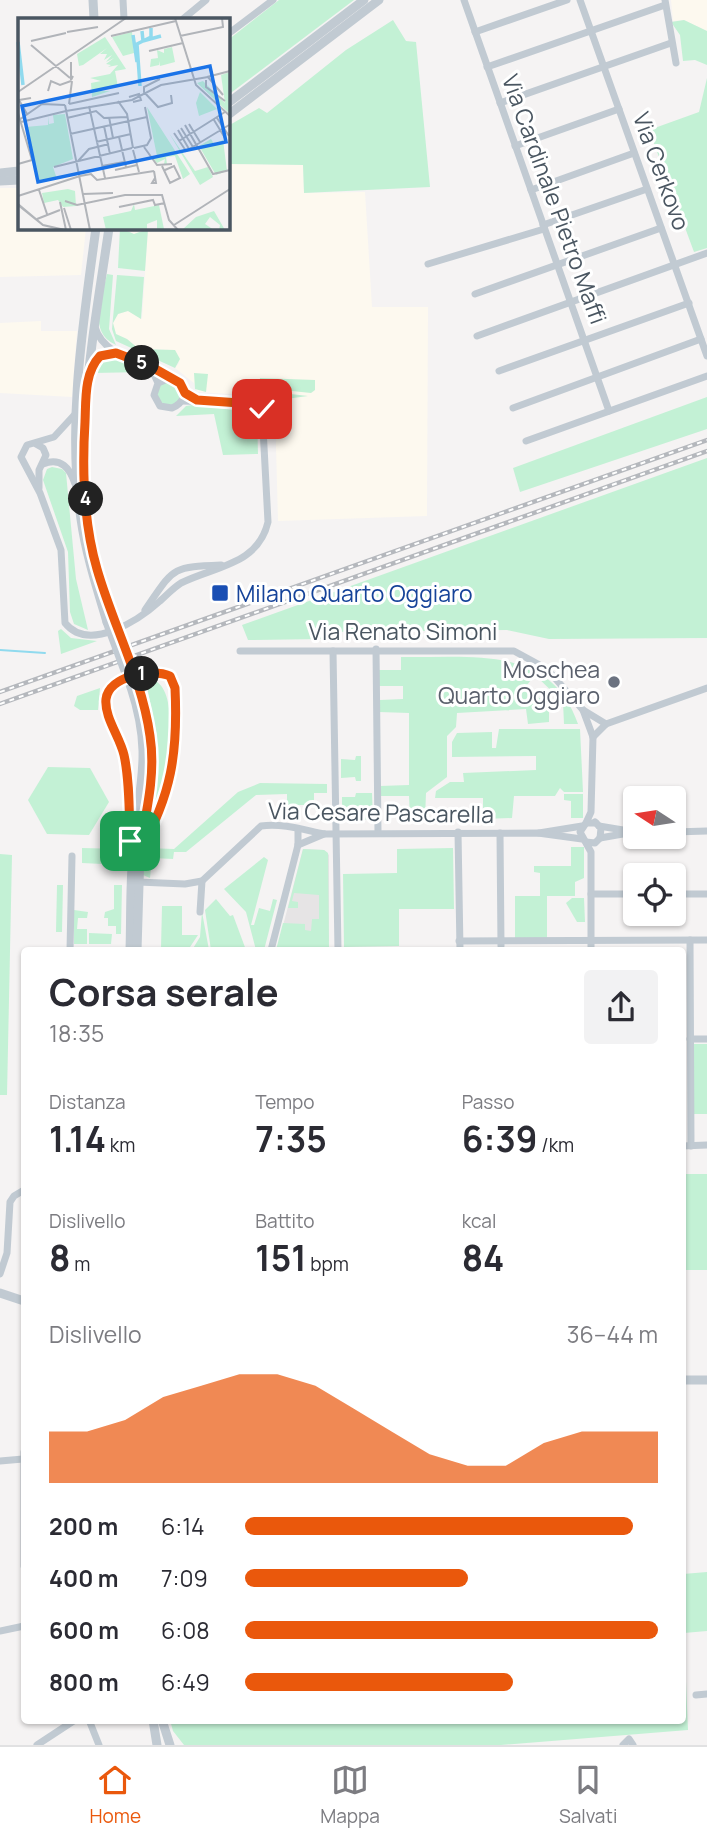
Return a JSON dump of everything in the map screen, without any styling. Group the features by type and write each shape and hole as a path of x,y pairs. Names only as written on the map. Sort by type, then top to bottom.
{"street":[{"path":"93,0 94,18"},
{"path":"123,0 124,18"},
{"path":"184,18 206,0"},
{"path":"229,33 273,0"},
{"path":"229,102 364,0"},
{"path":"229,114 379,0"},
{"name":"Via Cardinale Pietro Maffi","path":"464,0 610,411"},
{"path":"475,32 567,0"},
{"name":"Via Cerkovo","path":"580,0 707,356"},
{"path":"487,67 665,2 676,63"},
{"path":"500,103 671,44"},
{"path":"515,146 619,109"},
{"path":"531,190 634,153"},
{"path":"0,173 18,171"},
{"path":"0,181 18,180"},
{"path":"428,264 544,227 647,188"},
{"path":"475,294 661,228"},
{"path":"96,229 83,320 75,452 79,499 91,569 134,686 142,725 145,760 130,947"},
{"path":"109,229 93,318 83,470 87,517 96,567 111,621"},
{"path":"477,336 707,253"},
{"path":"499,371 689,303"},
{"path":"93,318 101,341 116,353 150,366 180,383 183,397"},
{"path":"513,408 701,339"},
{"path":"88,375 100,356 116,353"},
{"path":"150,366 158,383 154,395 160,406 172,408 183,397"},
{"path":"526,441 707,376"},
{"path":"158,383 170,378"},
{"path":"77,412 54,437 23,448 21,457 40,492 61,550 63,617 70,629 77,634 97,635 141,616 173,589 191,579 252,553 265,535 268,522 264,416 254,404 183,397"},
{"path":"36,443 45,452 40,492"},
{"path":"25,465 33,469 51,461 62,463 72,475 79,499"},
{"path":"191,579 196,565 195,556"},
{"path":"141,616 172,572 196,565 228,565"},
{"path":"163,583 173,589"},
{"path":"376,649 378,833"},
{"name":"Via Renato Simoni","path":"240,651 514,651 547,668 583,710 606,724"},
{"path":"333,651 338,947"},
{"path":"136,851 157,820 172,778 176,698 173,680 156,671 118,682 107,694 106,708 125,756 138,882 137,947"},
{"path":"593,737 606,724 707,688"},
{"name":"Via Renato Simoni","path":"583,710 593,737 591,812 584,825"},
{"path":"591,812 598,825 598,840 592,852 592,947"},
{"path":"584,825 580,832 592,852"},
{"path":"538,833 584,825 623,830"},
{"name":"Via Cesare Pascarella","path":"202,881 261,826 298,828 324,834 538,833"},
{"path":"272,947 298,845 298,828"},
{"path":"686,832 707,831"},
{"path":"458,832 460,947"},
{"path":"500,833 501,943"},
{"path":"538,833 584,840 623,835"},
{"path":"298,845 324,834"},
{"path":"69,947 72,856"},
{"path":"138,882 185,884 202,881 200,912"},
{"path":"591,894 623,894"},
{"path":"686,894 707,894"},
{"path":"690,940 687,1146 707,1145"},
{"path":"459,941 501,943 707,940"},
{"path":"690,1040 707,1039"},
{"path":"0,1274 7,1253 10,1202 21,1192"},
{"path":"0,1293 21,1300"},
{"path":"686,1380 707,1380"},
{"path":"0,1461 21,1457"},
{"path":"0,1631 21,1627"},
{"path":"696,1695 707,1694"},
{"path":"37,1745 69,1724"},
{"path":"91,1724 99,1745"},
{"path":"154,1724 157,1745"},
{"path":"163,1724 170,1745"},
{"path":"622,1745 629,1739 633,1745"}],"shaded area":[{"path":"671,0 707,0 707,31 684,20 673,21"},
{"path":"229,164 303,165 304,193 365,192 372,307 428,307 427,516 278,521 275,408 271,401 265,396 197,392 194,383 175,368 179,363 171,350 139,349 116,334 113,323 118,314 128,311 142,319 148,229 229,229"},
{"path":"0,188 18,188 18,229 86,229 81,275 0,277"},
{"path":"125,229 148,229 134,234"},
{"path":"41,321 41,331 77,331 72,397 0,393 0,323"},
{"path":"303,849 324,850 329,855 329,941 279,941"}],"green space":[{"path":"279,0 354,0 229,94 229,39"},
{"path":"393,20 406,41 416,42 430,187 304,193 303,165 229,164 229,125 259,108 267,113 346,50"},
{"path":"684,20 707,31 707,65 695,60 683,61 680,35 671,22"},
{"path":"707,78 707,248 694,252 649,130 699,112"},
{"path":"120,229 134,234 148,229 145,271 118,268"},
{"path":"107,274 113,275 109,329 116,345 107,339 99,323"},
{"path":"117,275 144,277 141,319 128,311 118,314 113,323 116,334 139,349 175,350 180,359 175,368 116,341 112,329"},
{"path":"106,357 117,359 145,372 93,373"},
{"path":"194,373 208,374 206,392 195,389"},
{"path":"260,378 315,380 315,390 311,393 263,388 259,387"},
{"path":"169,381 177,385 181,393 177,401 169,405 161,401 157,393 161,385"},
{"path":"258,390 308,396 271,401 258,396"},
{"path":"707,397 707,429 520,492 513,468"},
{"path":"186,406 254,412 257,417 258,454 223,455 214,414 176,416"},
{"path":"707,458 707,638 549,639 507,630 325,632 322,639 248,640 242,625"},
{"path":"47,469 62,469 66,473 76,579 88,630 74,624 70,612 68,552 43,480"},
{"path":"61,629 71,638 97,641 61,654 58,631"},
{"path":"401,657 480,658 505,661 528,668 549,680 565,698 578,724 564,724 563,702 535,675 527,685 549,708 549,722 528,724 526,709 457,713 456,727 447,736 447,777 426,793 425,819 410,819 409,796 381,796 380,786 409,785 409,713 379,712 380,700 403,699 403,686 379,686 379,670 401,670"},
{"path":"154,680 163,689 170,723 166,766 153,817 157,736 146,682"},
{"path":"100,688 98,710 80,710 74,706 77,696"},
{"path":"499,729 580,729 583,792 564,792 560,788 555,796 514,796 512,818 483,819 483,798 435,798 436,791 450,782 464,782 463,773 536,770 536,756 452,757 452,742 457,733 492,732 492,748 496,748"},
{"path":"356,756 361,756 361,781 356,781 355,777 341,778 341,759 355,760"},
{"path":"48,767 90,768 109,802 89,835 47,834 28,800"},
{"path":"260,783 327,784 327,793 314,793 314,805 287,805 287,794 256,795 186,852 174,852 173,859 152,858 150,878 143,875 147,848 174,849 238,792"},
{"path":"356,793 372,793 373,820 342,819 342,797 355,797"},
{"path":"564,794 583,794 583,818 571,818 571,801 564,800"},
{"path":"571,847 584,847 584,878 575,882 575,896 547,896 547,938 515,938 515,896 540,896 540,873 534,872 534,866 571,866"},
{"path":"82,848 123,849 123,865 82,863"},
{"path":"453,848 454,909 399,909 399,946 344,947 343,874 397,873 397,849"},
{"path":"303,849 324,850 328,853 329,947 277,947 283,923 305,924 305,930 311,931 312,919 319,919 319,895 294,893 292,901 298,902 298,908 288,908"},
{"path":"0,854 12,855 7,1095 0,1095"},
{"path":"264,857 268,860 251,925 254,925 259,908 270,911 273,899 277,900 265,947 255,947 246,912 224,889"},
{"path":"57,885 63,885 62,932 56,932"},
{"path":"114,885 122,885 121,934 116,934 116,926 108,926 108,918 104,918 105,912 114,909"},
{"path":"572,898 584,898 585,922 577,922 566,903"},
{"path":"216,899 230,916 233,915 245,947 211,947 205,910"},
{"path":"162,906 182,906 182,935 198,935 190,947 161,947"},
{"path":"74,910 88,912 87,918 78,918 77,929 87,929 87,944 74,944"},
{"path":"202,912 208,947 194,947 200,937"},
{"path":"89,933 112,934 111,944 89,944"},
{"path":"694,1044 707,1044 707,1114 693,1114"},
{"path":"686,1174 707,1174 707,1270 686,1270"},
{"path":"707,1572 707,1631 686,1633 686,1574"},
{"path":"686,1682 688,1730 501,1745 184,1745 171,1724 686,1724"}],"waterway":[{"path":"0,650 45,653"}],"railway":[{"path":"0,692 707,440"},
{"path":"0,704 707,451"}],"place":[{"name":"Milano Quarto Oggiaro","path":"220,593"},
{"name":"Moschea Quarto Oggiaro","path":"614,682"}],"route":[{"path":"130,841 125,756 106,708 107,694 118,682 148,672 156,671 170,676 173,680 176,698 172,778 157,820 139,852 151,780 150,737 138,685 131,667 114,620 96,567 87,517 83,470 88,375 100,356 116,353 176,379 184,387 185,393 197,400 254,404 262,409"}]}
